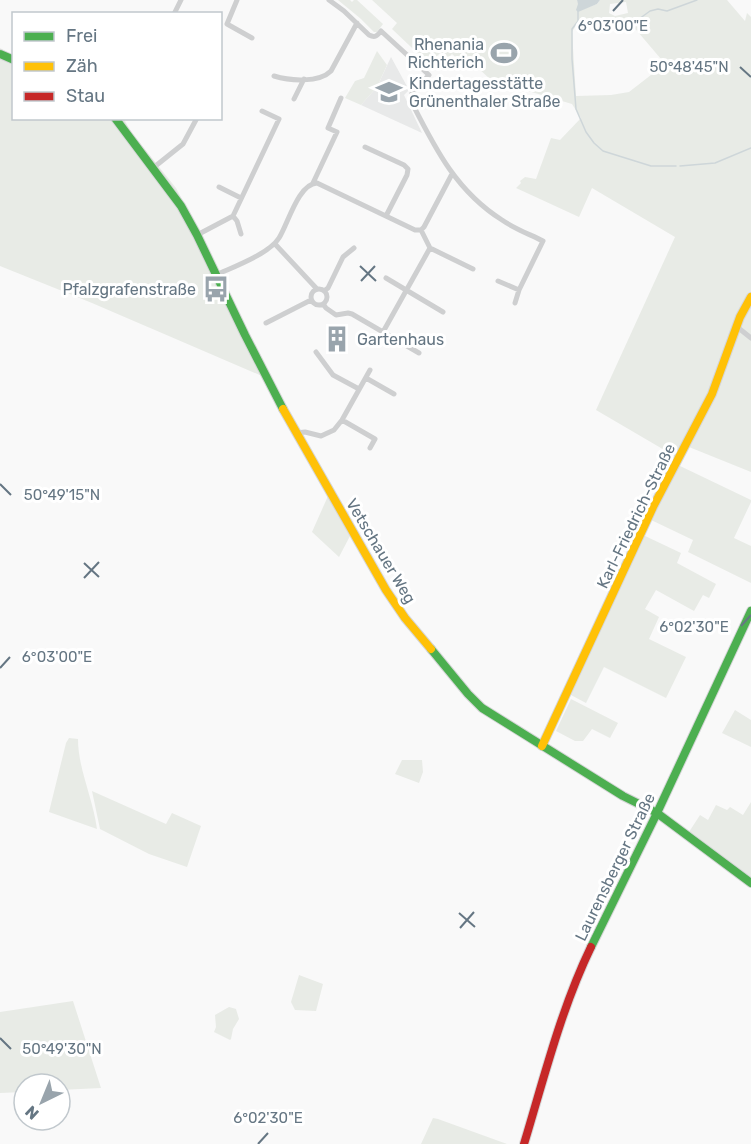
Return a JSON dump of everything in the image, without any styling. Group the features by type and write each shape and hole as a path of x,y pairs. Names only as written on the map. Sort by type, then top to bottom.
{"street":[{"path":"237,0 227,24 252,38"},
{"path":"329,0 369,35 377,36 381,31 429,75 412,93 411,101 437,151 452,174 489,212 543,241 515,303"},
{"path":"274,76 287,80 321,78 327,75 357,23"},
{"path":"294,99 304,79"},
{"path":"216,275 271,249 279,239 303,190 313,183 337,132 328,128 341,98"},
{"path":"197,235 233,216 279,119 262,111"},
{"name":"Vetschauer Weg","path":"118,120 181,206 296,433 386,590 405,618 477,704 623,796 657,813 751,883"},
{"path":"153,168 183,144 196,120"},
{"path":"364,147 408,169 386,216"},
{"path":"421,230 452,174"},
{"path":"313,183 415,230 421,230"},
{"path":"219,188 241,198"},
{"path":"233,216 237,220 241,234"},
{"path":"421,230 430,248 473,268"},
{"path":"275,244 317,289 324,291"},
{"path":"324,291 328,288 343,257 354,248"},
{"path":"383,332 430,248"},
{"path":"386,278 443,312"},
{"path":"498,281 519,290"},
{"path":"317,289 311,293 311,300 316,305 323,304 327,298 324,291"},
{"name":"Karl-Friedrich-Straße","path":"542,746 653,507 712,394 736,326 751,297"},
{"path":"266,323 311,300"},
{"path":"323,304 336,315 352,314 419,353"},
{"path":"736,326 751,338"},
{"path":"316,352 333,375 359,390"},
{"path":"296,433 305,432 321,436 334,430 370,370"},
{"path":"366,378 394,394"},
{"path":"342,420 375,438 370,448"},
{"name":"Laurensberger Straße","path":"524,1144 576,978 657,813 751,611"}],"shaded area":[{"path":"338,0 352,2 357,0 383,24 377,32 374,32"},
{"path":"372,0 577,0 581,10 597,4 600,0 727,0 745,21 747,13 751,17 751,472 684,445 678,458 596,410 675,237 592,188 579,217 516,188 525,177 536,179 551,138 560,140 581,118 572,104 491,80 464,55 459,60 452,54 448,58 441,52 429,64 392,29 397,23","holes":["626,2 628,13 615,16 609,13 610,4","578,22 599,29 632,25 661,59 660,68 629,92 576,96 572,32"]},
{"path":"577,0 600,0 597,4 578,12 576,10"},
{"path":"0,48 12,54 12,120 125,120 131,132 176,188 269,372 262,376 0,266"},
{"path":"377,51 387,65 377,87 361,105 345,98 355,81 364,78"},
{"name":"Kindertagesstätte Grünenthaler Straße","path":"391,57 409,90 404,95 422,133 361,105 377,87"},
{"path":"678,465 751,500 734,538 751,546 751,583 688,552 693,540 649,519"},
{"path":"328,496 350,536 339,557 312,532"},
{"path":"643,535 681,553 677,563 716,584 709,598 703,595 694,611 656,590 645,609 659,617 649,639 686,657 666,698 604,667 586,703 569,694"},
{"path":"571,699 618,723 610,738 592,729 583,741 575,741 556,731"},
{"path":"735,710 751,720 751,747 722,733"},
{"path":"69,738 78,739 80,761 97,829 49,812"},
{"path":"402,760 422,760 423,772 419,783 395,774"},
{"path":"92,791 166,824 172,813 201,826 187,867 149,854 100,829"},
{"path":"751,802 751,879 689,832 700,815 708,820 716,805 727,810 730,807 743,815"},
{"path":"299,975 323,984 316,1011 295,1010 291,1002"},
{"path":"73,1001 101,1088 72,1089 72,1072 12,1072 12,1092 0,1093 0,1012"},
{"path":"229,1007 236,1009 239,1019 230,1040 214,1032 215,1015"},
{"path":"433,1118 438,1119 507,1144 421,1144"}],"waterway":[{"path":"578,21 594,28 611,28 639,19 650,11 658,9 667,11 697,0"},
{"path":"578,11 578,21 572,29 572,59 576,109 586,132 603,151 651,166 676,166"},
{"path":"680,166 715,163 751,148"}],"traffic: fast":[{"path":"0,54 12,59"},
{"path":"116,120 181,206 283,409"},
{"path":"591,947 657,813 751,611"},
{"path":"431,649 482,708 623,796 657,813 751,883"}],"traffic: slow":[{"path":"542,746 653,507 712,394 740,317 751,297"},
{"path":"283,409 386,590 405,618 431,649"}],"traffic: jam":[{"path":"524,1144 562,1019 591,947"}],"place":[{"name":"Rhenania Richterich","path":"504,53"},
{"name":"Kindertagesstätte Grünenthaler Straße","path":"389,92"},
{"name":"Pfalzgrafenstraße","path":"216,289"},
{"name":"Gartenhaus","path":"337,339"}]}
